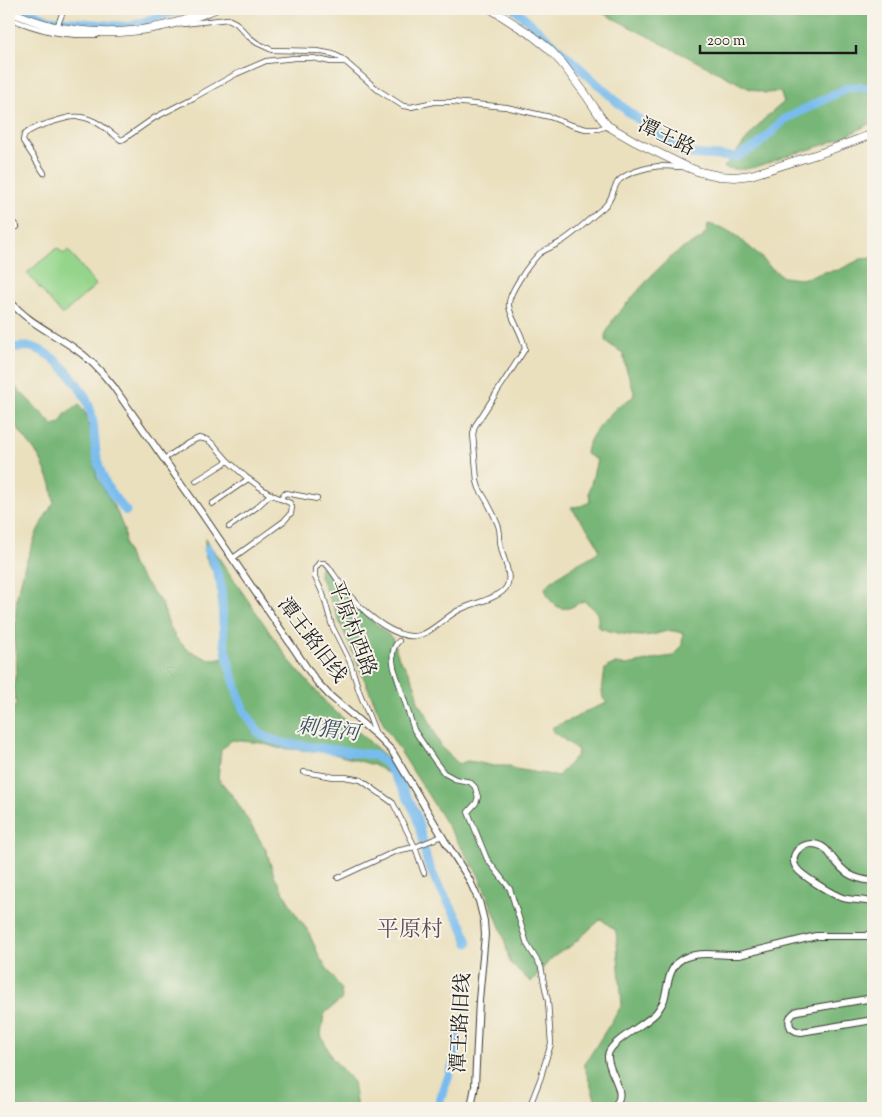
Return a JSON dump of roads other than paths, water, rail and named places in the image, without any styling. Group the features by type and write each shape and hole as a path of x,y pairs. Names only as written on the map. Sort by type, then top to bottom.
{"highway":[{"path":"9,10 57,27 82,31 127,32 168,25 215,9"},
{"name":"潭王路","path":"491,9 548,48 562,63 608,126 636,142 700,172 735,177 751,175 873,134"}],"main road":[{"name":"潭王路旧线","path":"9,300 15,308 33,322 74,347 98,367 114,386 317,682 392,751 469,879 480,901 485,935 479,1000 475,1086 471,1108"},
{"path":"873,881 861,880 847,873 820,845 803,846 794,857 794,864 800,872 834,894 846,899 873,903"},
{"path":"613,1108 618,1102 619,1091 608,1061 609,1051 614,1044 645,1024 657,1011 664,999 670,974 679,960 693,955 739,955 816,936 867,936 873,932"},
{"path":"873,998 798,1011 791,1015 789,1022 791,1028 801,1032 873,1020"}],"street":[{"path":"57,27 64,9"},
{"path":"9,18 34,28 74,36 105,35 110,32"},
{"path":"168,25 228,19 236,23 249,37 272,50 317,51 333,54 346,62 378,90 403,106 411,107 434,102 506,106 586,128 598,129 608,126"},
{"path":"44,173 23,141 24,135 29,130 44,124 74,116 89,119 99,123 121,140 124,140 154,118 236,74 266,61 313,58 332,62 346,62"},
{"name":"平原村西路","path":"377,736 350,662 332,626 314,569 319,563 324,563 366,612 395,632 414,636 422,634 459,610 504,590 508,582 508,575 500,545 500,534 477,481 473,434 475,426 525,349 524,341 509,307 509,300 533,260 541,252 559,244 604,207 610,201 621,178 631,173 660,166 687,167"},
{"path":"9,218 17,227"},
{"path":"164,459 199,438 208,440 248,479 271,494 290,503 292,507 291,513 284,521 232,558"},
{"path":"196,481 228,460"},
{"path":"212,504 248,479"},
{"path":"280,499 286,493 317,499"},
{"path":"229,527 257,508 271,494"},
{"path":"399,641 396,642 392,651 392,660 414,730 444,773 455,779 470,782 475,787 478,797 476,803 468,812 487,860 510,889 527,944 541,967 548,1001 551,1044 529,1108"},
{"path":"304,772 361,780 393,803 415,847 424,873"},
{"path":"338,878 396,851 415,847 442,836"}],"waterway":[{"path":"23,9 49,20 129,27 181,9"},
{"path":"515,9 626,110 686,154 736,157 758,145 785,119 849,87 873,88"},
{"name":"刺猬河","path":"9,347 32,347 42,351 61,365 78,385 92,416 96,454 101,473 106,485 126,511"},
{"name":"刺猬河","path":"208,549 221,585 224,640 229,665 243,709 259,733 268,738 282,743 374,755 386,763 415,812 427,861 437,883 463,928 468,943"},
{"name":"刺猬河","path":"437,1108 455,1059 458,1032"}],"district":[{"name":"平原村","path":"410,931"}]}
